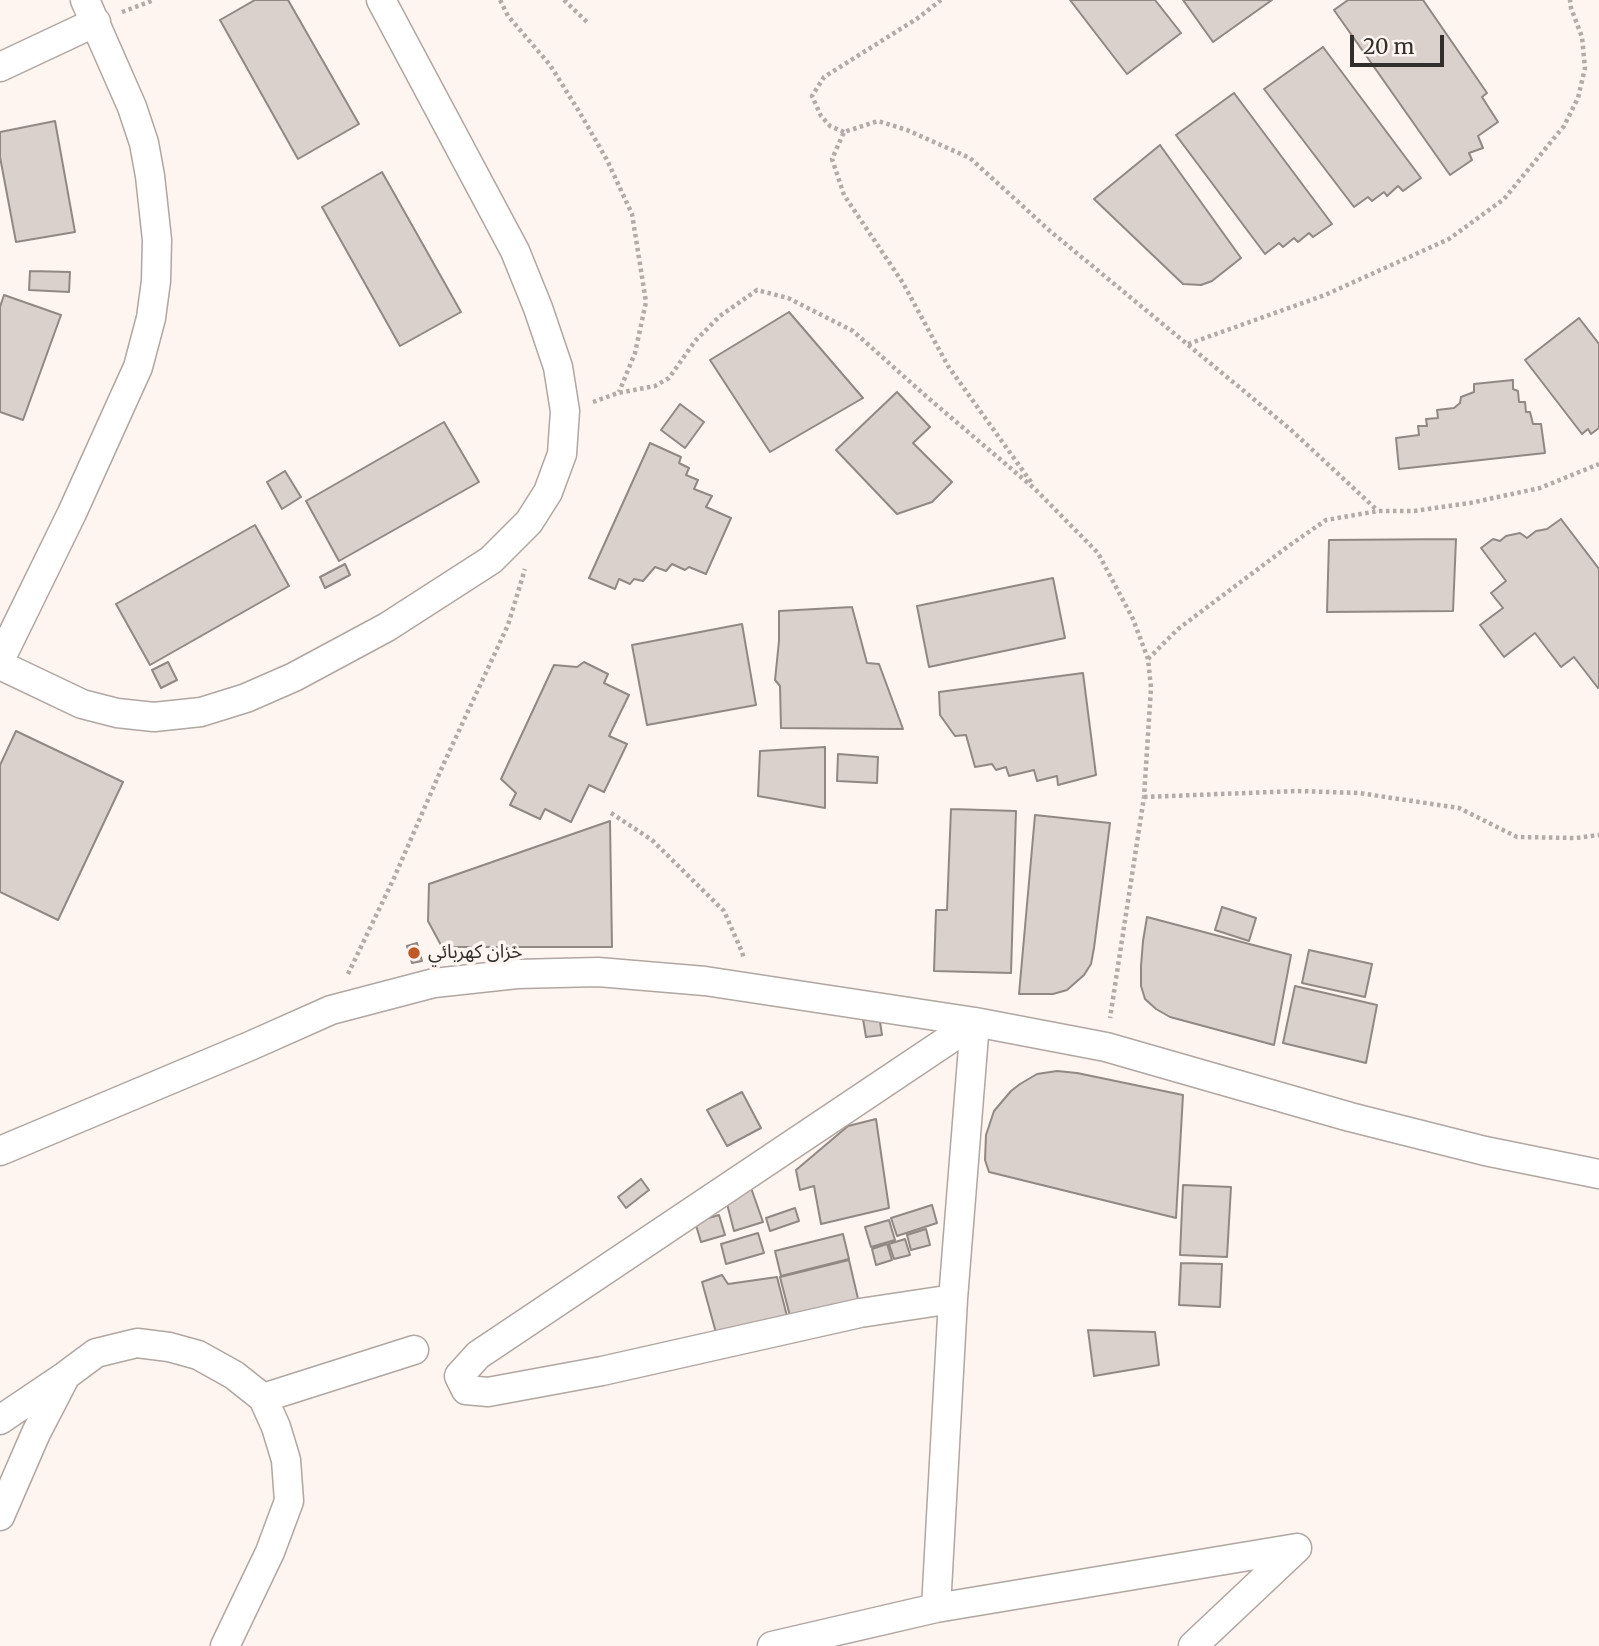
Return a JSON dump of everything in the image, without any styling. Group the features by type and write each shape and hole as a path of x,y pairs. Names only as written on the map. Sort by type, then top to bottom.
{"street":[{"path":"0,666 82,704 117,713 154,717 201,712 246,698 293,677 387,627 491,560 529,522 548,492 562,454 565,411 558,367 538,308 515,251 381,0"},
{"path":"0,67 90,11 132,107 144,143 157,240 156,281 151,318 138,367 72,513 0,660"},
{"path":"0,1151 331,1010 434,983 517,974 598,972 705,981 975,1022 1105,1047 1350,1117 1485,1151 1599,1174"},
{"path":"953,1299 860,1313 603,1371 488,1392 466,1390 459,1376 478,1355 975,1022"},
{"path":"936,1608 953,1299 975,1022"},
{"path":"0,1420 96,1353 137,1343 169,1347 198,1355 234,1375 263,1398 276,1427 286,1461 289,1501 270,1552 225,1646"},
{"path":"263,1398 414,1350"},
{"path":"0,1516 36,1433 65,1376"},
{"path":"772,1646 936,1608 1297,1548 1193,1646"}],"path":[{"path":"499,0 508,16 550,65 580,113 607,160 632,214 646,302 635,353 618,393"},
{"path":"564,0 587,22"},
{"path":"941,0 918,18 824,77 812,96 821,116 830,126 844,132 878,121 907,130 970,158 1050,231 1290,429 1378,511"},
{"path":"1188,345 1325,295 1448,239 1504,199 1564,125 1578,98 1586,68 1582,37 1570,0"},
{"path":"844,132 832,159 844,195 903,283 948,366 1035,489"},
{"path":"565,411 618,393 655,386 669,378 695,341 720,316 757,290 788,298 853,331 1035,489 1098,553 1133,619 1148,659 1151,688 1144,797 1105,1047"},
{"path":"1148,659 1178,629 1326,520 1378,511 1414,511 1493,498 1540,488 1599,464"},
{"path":"331,1010 394,878 508,625 528,558"},
{"path":"1144,797 1297,791 1359,793 1459,808 1517,837 1576,838 1599,835"},
{"path":"611,813 652,840 723,911 742,952 748,988"}],"building":[{"path":"255,0 288,0 359,124 298,159 220,20"},
{"path":"1070,0 1155,0 1181,33 1127,74"},
{"path":"1183,0 1272,0 1213,42"},
{"path":"1348,0 1423,0 1487,93 1482,97 1498,122 1478,136 1483,148 1469,153 1472,160 1450,175 1334,10"},
{"path":"1323,47 1421,178 1403,191 1398,186 1387,196 1384,192 1372,201 1368,197 1354,207 1264,89"},
{"path":"1234,93 1332,224 1313,237 1309,233 1298,242 1294,238 1283,247 1279,243 1265,254 1176,135"},
{"path":"55,121 75,232 16,242 0,157 0,132"},
{"path":"1160,145 1241,258 1212,281 1201,285 1183,284 1094,199"},
{"path":"382,172 461,312 400,346 322,207"},
{"path":"30,271 70,272 69,292 29,290"},
{"path":"4,295 61,315 23,420 0,412 0,307"},
{"path":"789,312 863,398 770,452 710,360"},
{"path":"1579,318 1599,344 1599,428 1591,434 1588,429 1582,434 1525,360"},
{"path":"1513,380 1513,389 1518,391 1519,402 1525,402 1526,412 1530,412 1533,424 1541,424 1545,453 1399,469 1396,438 1419,435 1418,426 1427,426 1426,419 1438,418 1437,410 1454,408 1460,403 1461,397 1474,392 1474,384"},
{"path":"897,392 930,427 913,443 952,482 932,502 897,514 836,450"},
{"path":"680,404 704,422 685,448 661,430"},
{"path":"444,422 479,482 339,561 306,501"},
{"path":"650,443 681,457 679,463 689,468 686,475 698,480 694,489 712,496 706,507 731,518 706,574 672,564 666,571 655,567 643,581 634,579 630,584 619,579 615,589 589,578"},
{"path":"285,471 301,497 282,509 267,482"},
{"path":"1561,519 1599,569 1598,688 1574,657 1561,667 1535,633 1504,657 1480,625 1503,608 1491,593 1506,581 1481,548 1493,539 1500,541 1506,536 1520,533 1527,538"},
{"path":"255,525 289,586 150,665 116,604"},
{"path":"1456,539 1453,611 1327,612 1329,540"},
{"path":"345,564 350,575 325,588 320,577"},
{"path":"1053,578 1065,638 929,667 917,606"},
{"path":"852,607 867,663 879,664 903,729 781,728 780,686 775,680 779,611"},
{"path":"742,624 756,705 647,725 632,645"},
{"path":"168,662 177,680 161,688 152,670"},
{"path":"584,662 608,674 604,683 629,695 609,736 627,744 604,792 589,785 571,822 545,809 540,819 510,805 516,793 501,779 554,665 577,667"},
{"path":"1083,673 1096,775 1058,785 1057,776 1037,781 1034,770 1009,776 1006,767 996,770 992,764 975,767 966,735 955,736 940,715 939,692"},
{"path":"16,731 123,782 58,920 0,892 0,765"},
{"path":"825,747 825,808 758,796 760,751"},
{"path":"838,754 878,757 877,783 837,781"},
{"path":"951,809 1016,811 1011,973 934,971 936,910 947,910"},
{"path":"1035,815 1110,823 1091,964 1084,975 1067,990 1053,994 1019,994"},
{"path":"610,821 612,947 442,947 428,921 429,884"},
{"path":"1222,907 1256,918 1249,941 1215,930"},
{"path":"1147,917 1291,955 1274,1045 1170,1017 1145,999 1141,986 1141,966"},
{"name":"خزان كهربائي","path":"417,943 422,961 412,963 407,946"},
{"path":"1309,950 1372,964 1365,997 1302,983"},
{"path":"1295,986 1377,1005 1366,1063 1283,1043"},
{"path":"862,1013 879,1015 882,1035 866,1037"},
{"path":"1057,1071 1183,1095 1176,1218 989,1172 985,1160 986,1135 994,1111 1020,1084 1037,1074"},
{"path":"742,1092 761,1128 727,1146 707,1110"},
{"path":"876,1119 889,1208 821,1224 814,1186 800,1190 796,1170 848,1126"},
{"path":"641,1179 649,1190 626,1208 618,1197"},
{"path":"750,1185 763,1222 734,1231 726,1200"},
{"path":"1183,1185 1231,1187 1227,1257 1180,1255"},
{"path":"932,1205 937,1223 897,1236 891,1218"},
{"path":"795,1208 799,1221 770,1231 766,1218"},
{"path":"719,1215 725,1235 701,1242 695,1222"},
{"path":"889,1220 895,1240 871,1247 865,1227"},
{"path":"926,1229 930,1245 911,1250 907,1235"},
{"path":"758,1233 764,1253 726,1264 721,1244"},
{"path":"843,1234 849,1259 781,1276 775,1251"},
{"path":"905,1239 910,1255 894,1259 889,1244"},
{"path":"887,1244 892,1260 876,1265 872,1249"},
{"path":"849,1260 859,1303 791,1320 780,1277"},
{"path":"1181,1263 1222,1264 1220,1307 1179,1305"},
{"path":"722,1275 728,1284 777,1277 788,1320 718,1340 702,1282"},
{"path":"1088,1330 1155,1332 1159,1365 1094,1376"}],"place":[{"name":"خزان كهربائي","path":"414,953"}]}
